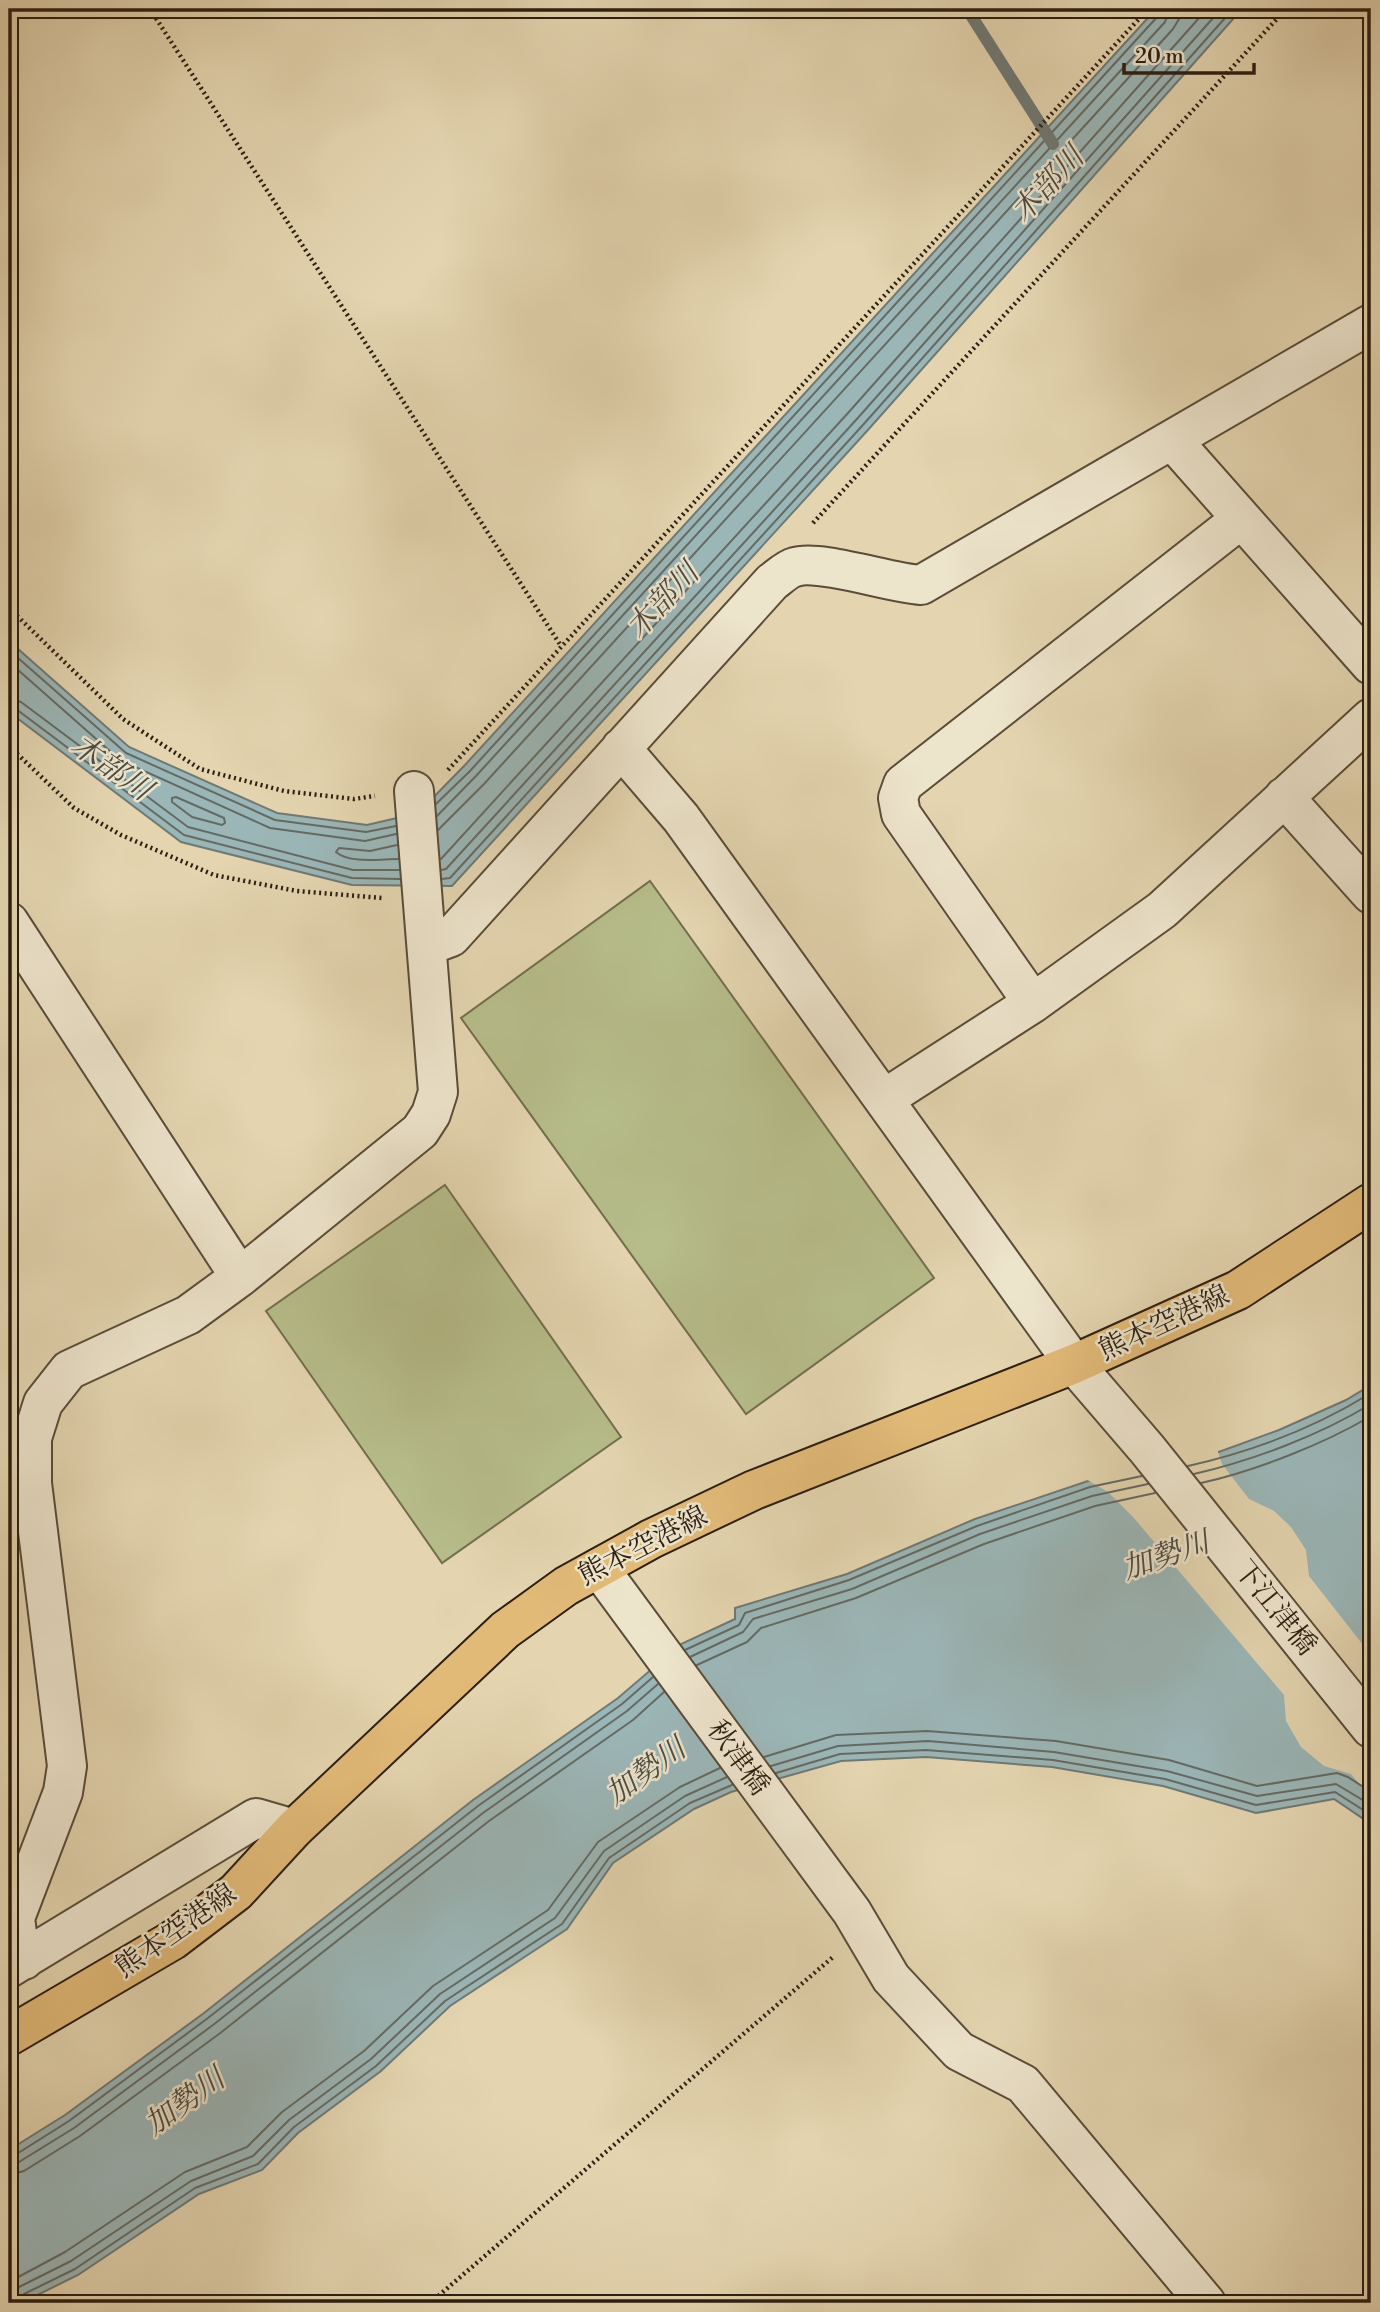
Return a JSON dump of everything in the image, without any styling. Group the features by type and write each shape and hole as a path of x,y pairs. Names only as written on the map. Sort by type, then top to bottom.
{"main road":[{"name":"熊本空港線","path":"9,2036 173,1940 236,1892 294,1829 505,1630 566,1586 651,1539 754,1490 1074,1364 1238,1290 1371,1203"}],"street":[{"path":"427,946 451,937 772,582 796,567 820,566 902,584 921,585 1371,324"},
{"path":"1173,441 1371,665"},
{"path":"1033,1003 901,814 898,799 903,785 1241,519"},
{"path":"884,1098 1033,1003 1162,910 1371,718"},
{"name":"下江津橋","path":"621,748 681,818 1074,1364 1126,1424 1371,1728"},
{"path":"16,1964 18,1941 15,1918 63,1792 67,1766 32,1483 32,1438 43,1403 69,1370 188,1315 240,1277 420,1131 438,1092 414,795"},
{"path":"1284,797 1371,894"},
{"path":"9,922 240,1277"},
{"name":"秋津橋","path":"598,1568 857,1922 891,1978 959,2051 1023,2084 1206,2303"},
{"path":"16,1964 256,1818 294,1829"}],"path":[{"path":"150,9 561,647"},
{"path":"9,608 123,719 200,769 284,791 354,799 414,795 446,772 1148,9"},
{"path":"796,567 806,530 1286,9"},
{"path":"9,746 74,808 121,835 214,875 297,891 422,901"},
{"path":"430,2303 857,1922"}],"green space":[{"path":"650,881 934,1278 746,1414 461,1018"},
{"path":"445,1185 621,1437 442,1563 266,1311"}],"water":[{"name":"木部川","path":"1156,9 1242,9 867,431 452,886 352,885 181,842 9,712 9,641 129,747 277,813 367,825 418,813 464,766"},
{"name":"加勢川","path":"1371,1385 1371,1824 1334,1799 1256,1813 1163,1786 1052,1767 926,1757 841,1761 731,1792 694,1809 613,1863 567,1929 450,2006 381,2071 298,2133 262,2170 199,2194 78,2275 21,2303 9,2303 9,2150 65,2115 204,2013 473,1800 618,1698 681,1644 735,1619 735,1608 847,1574 975,1519 1088,1481 1216,1453 1279,1430 1346,1400"}],"pier":[{"path":"1217,1449 1222,1464 1249,1499 1274,1511 1291,1527 1306,1550 1309,1576 1371,1655 1371,1798 1351,1774 1324,1766 1301,1747 1286,1721 1284,1695 1133,1517 1108,1492 1084,1478"}],"waterway":[{"name":"木部川","path":"967,9 1053,144"}]}
